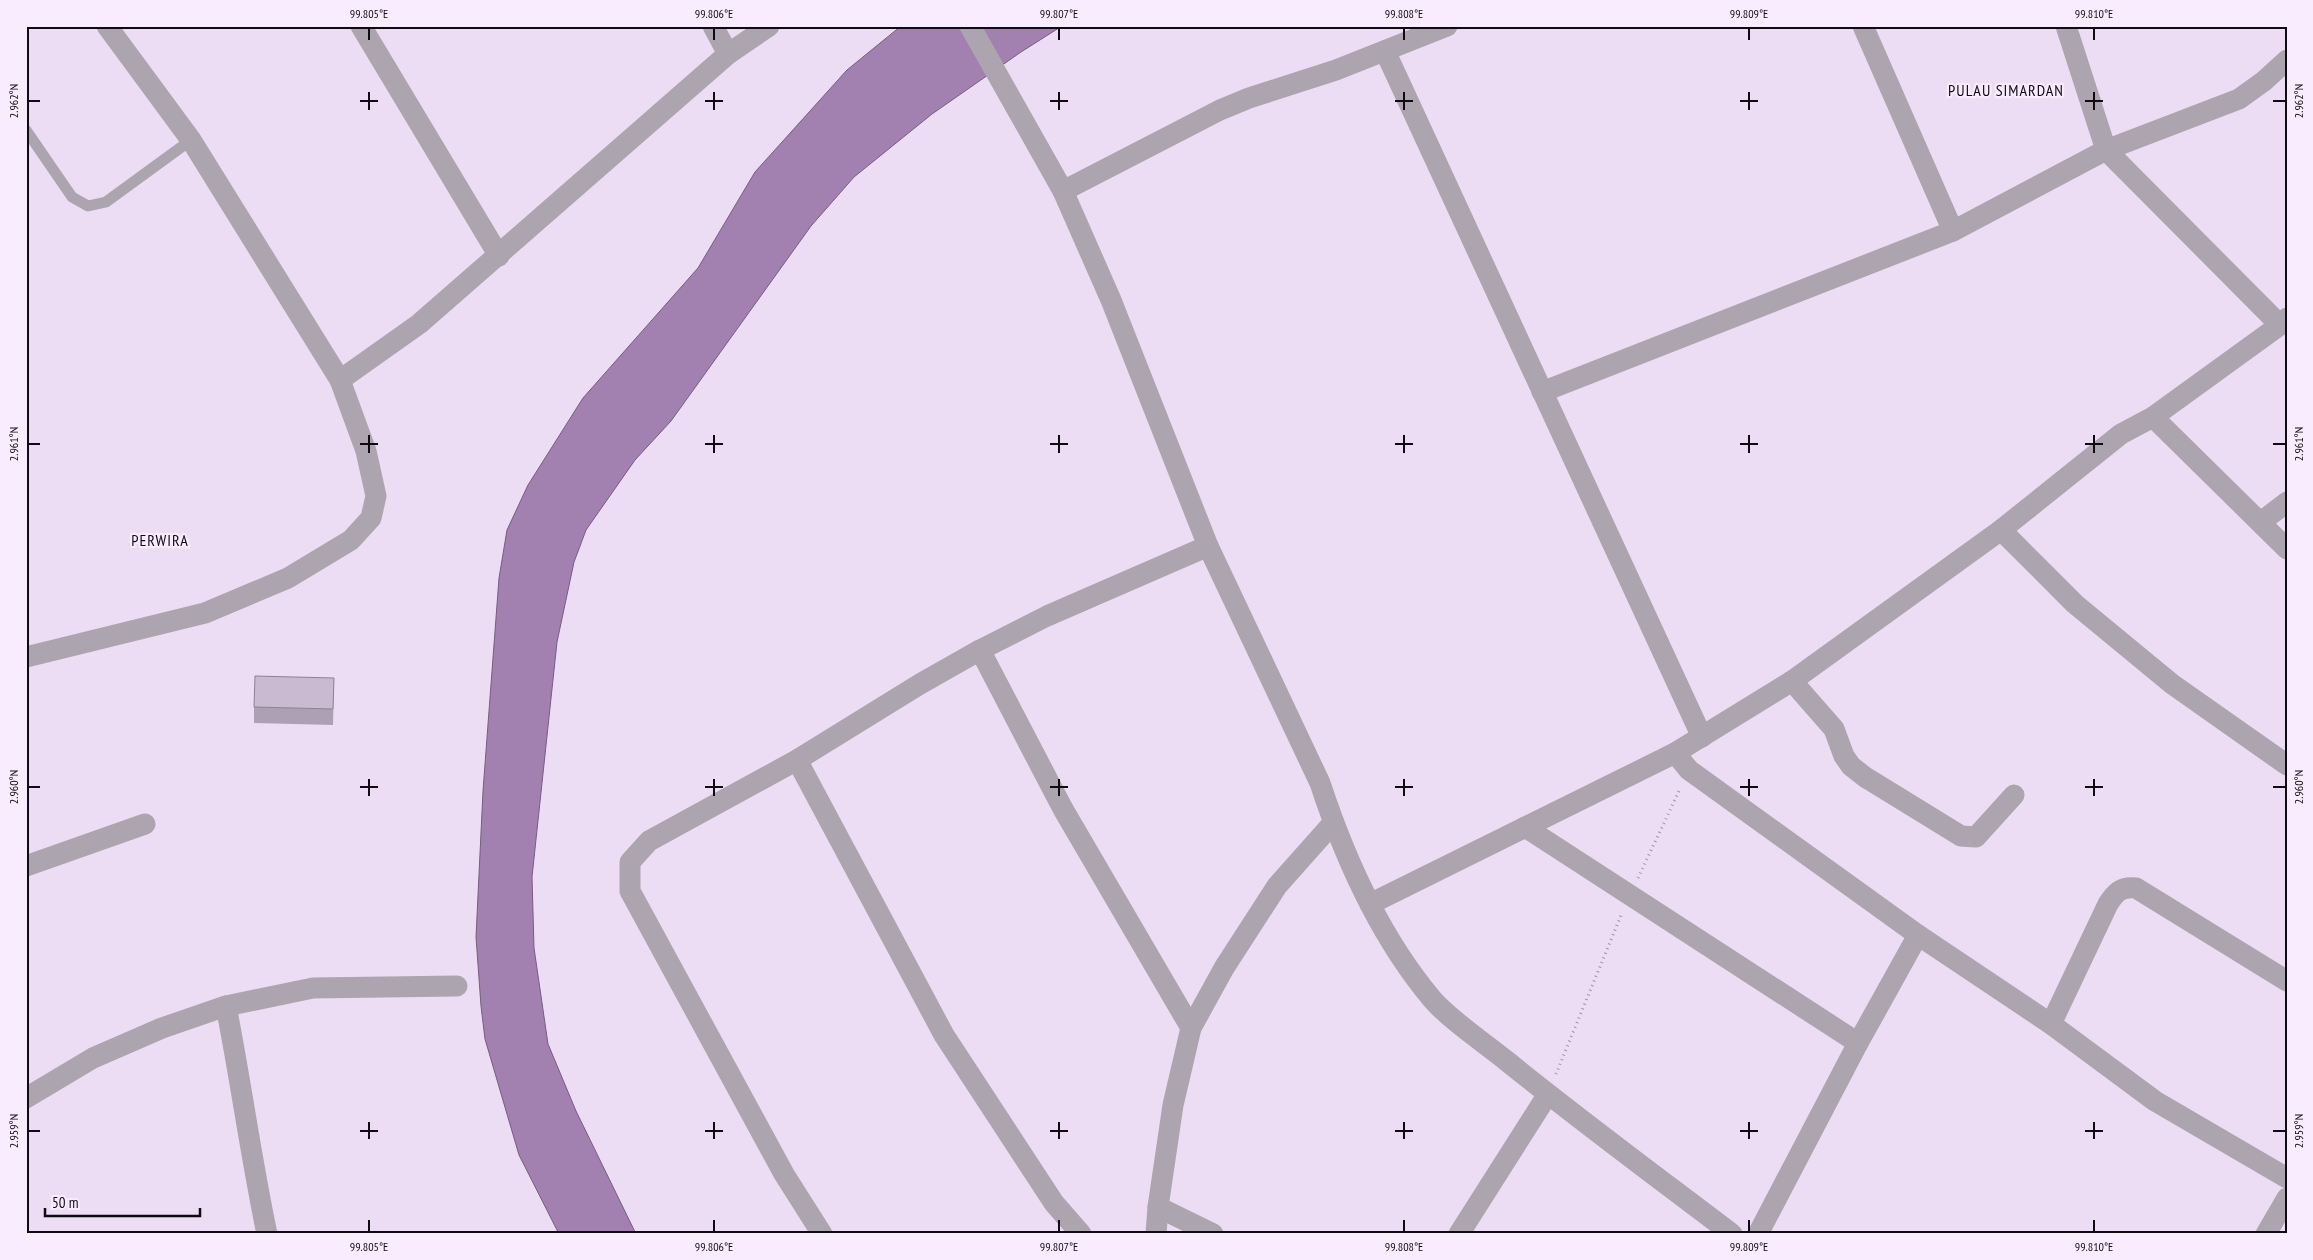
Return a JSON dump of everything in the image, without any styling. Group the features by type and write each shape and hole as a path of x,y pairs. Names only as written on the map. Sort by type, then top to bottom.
{"street":[{"path":"26,657 205,613 288,578 351,540 371,518 376,496 366,451 340,380 191,140 107,26"},
{"path":"360,26 499,256"},
{"path":"713,26 728,54"},
{"path":"340,380 419,324 728,54 769,26"},
{"path":"970,26 1063,190 1111,300 1208,546 1320,783 1333,823 1370,904 1408,968 1434,1001 1548,1094 1732,1234"},
{"path":"1063,190 1220,110 1249,98 1336,70 1446,26"},
{"path":"1863,26 1953,231"},
{"path":"1370,904 1675,753 1792,681 2001,530 2121,434 2153,417 2283,321 2106,150 2066,26"},
{"path":"1385,51 1702,737"},
{"path":"1542,392 1953,231 2106,150 2240,99 2287,60"},
{"path":"2153,417 2287,549"},
{"path":"2260,522 2287,502"},
{"path":"2001,530 2075,604 2172,684 2287,765"},
{"path":"822,1234 784,1174 630,891 630,862 649,841 797,760 920,684 980,650 1047,616 1208,546"},
{"path":"980,650 1063,809 1191,1028"},
{"path":"1792,681 1834,729 1844,756 1851,766 1865,778 1961,836 1976,837 2014,795"},
{"path":"1675,753 1689,770 1918,935 2051,1024 2155,1101 2287,1178"},
{"path":"797,760 944,1035 1054,1203 1081,1234"},
{"path":"1156,1234 1158,1207 1173,1105 1191,1028 1224,968 1277,886 1333,823"},
{"path":"26,866 145,824"},
{"path":"1525,826 1629,896 1858,1043"},
{"path":"2051,1024 2108,904 2122,888 2136,888 2287,982"},
{"path":"1758,1234 1858,1043 1918,935"},
{"path":"26,1098 93,1058 162,1028 226,1006 313,988 457,986"},
{"path":"226,1006 249,1145 267,1234"},
{"path":"1460,1234 1548,1094"},
{"path":"2266,1234 2287,1198"},
{"path":"1158,1207 1213,1234"}],"lane":[{"path":"26,130 72,197 88,206 106,202 191,140"}],"path":[{"path":"1548,1094 1629,896 1689,770"}],"shaded area":[{"path":"901,26 1062,26 932,114 854,177 811,226 671,421 635,460 586,530 574,562 557,642 532,877 534,948 548,1044 576,1111 636,1234 559,1234 519,1155 485,1039 481,1006 476,937 483,791 499,578 507,530 528,485 583,398 698,268 755,172 847,70"}],"building":[{"path":"255,676 334,678 333,709 254,707"}],"district":[{"name":"PULAU SIMARDAN","path":"2006,90"},
{"name":"PERWIRA","path":"160,540"}]}
